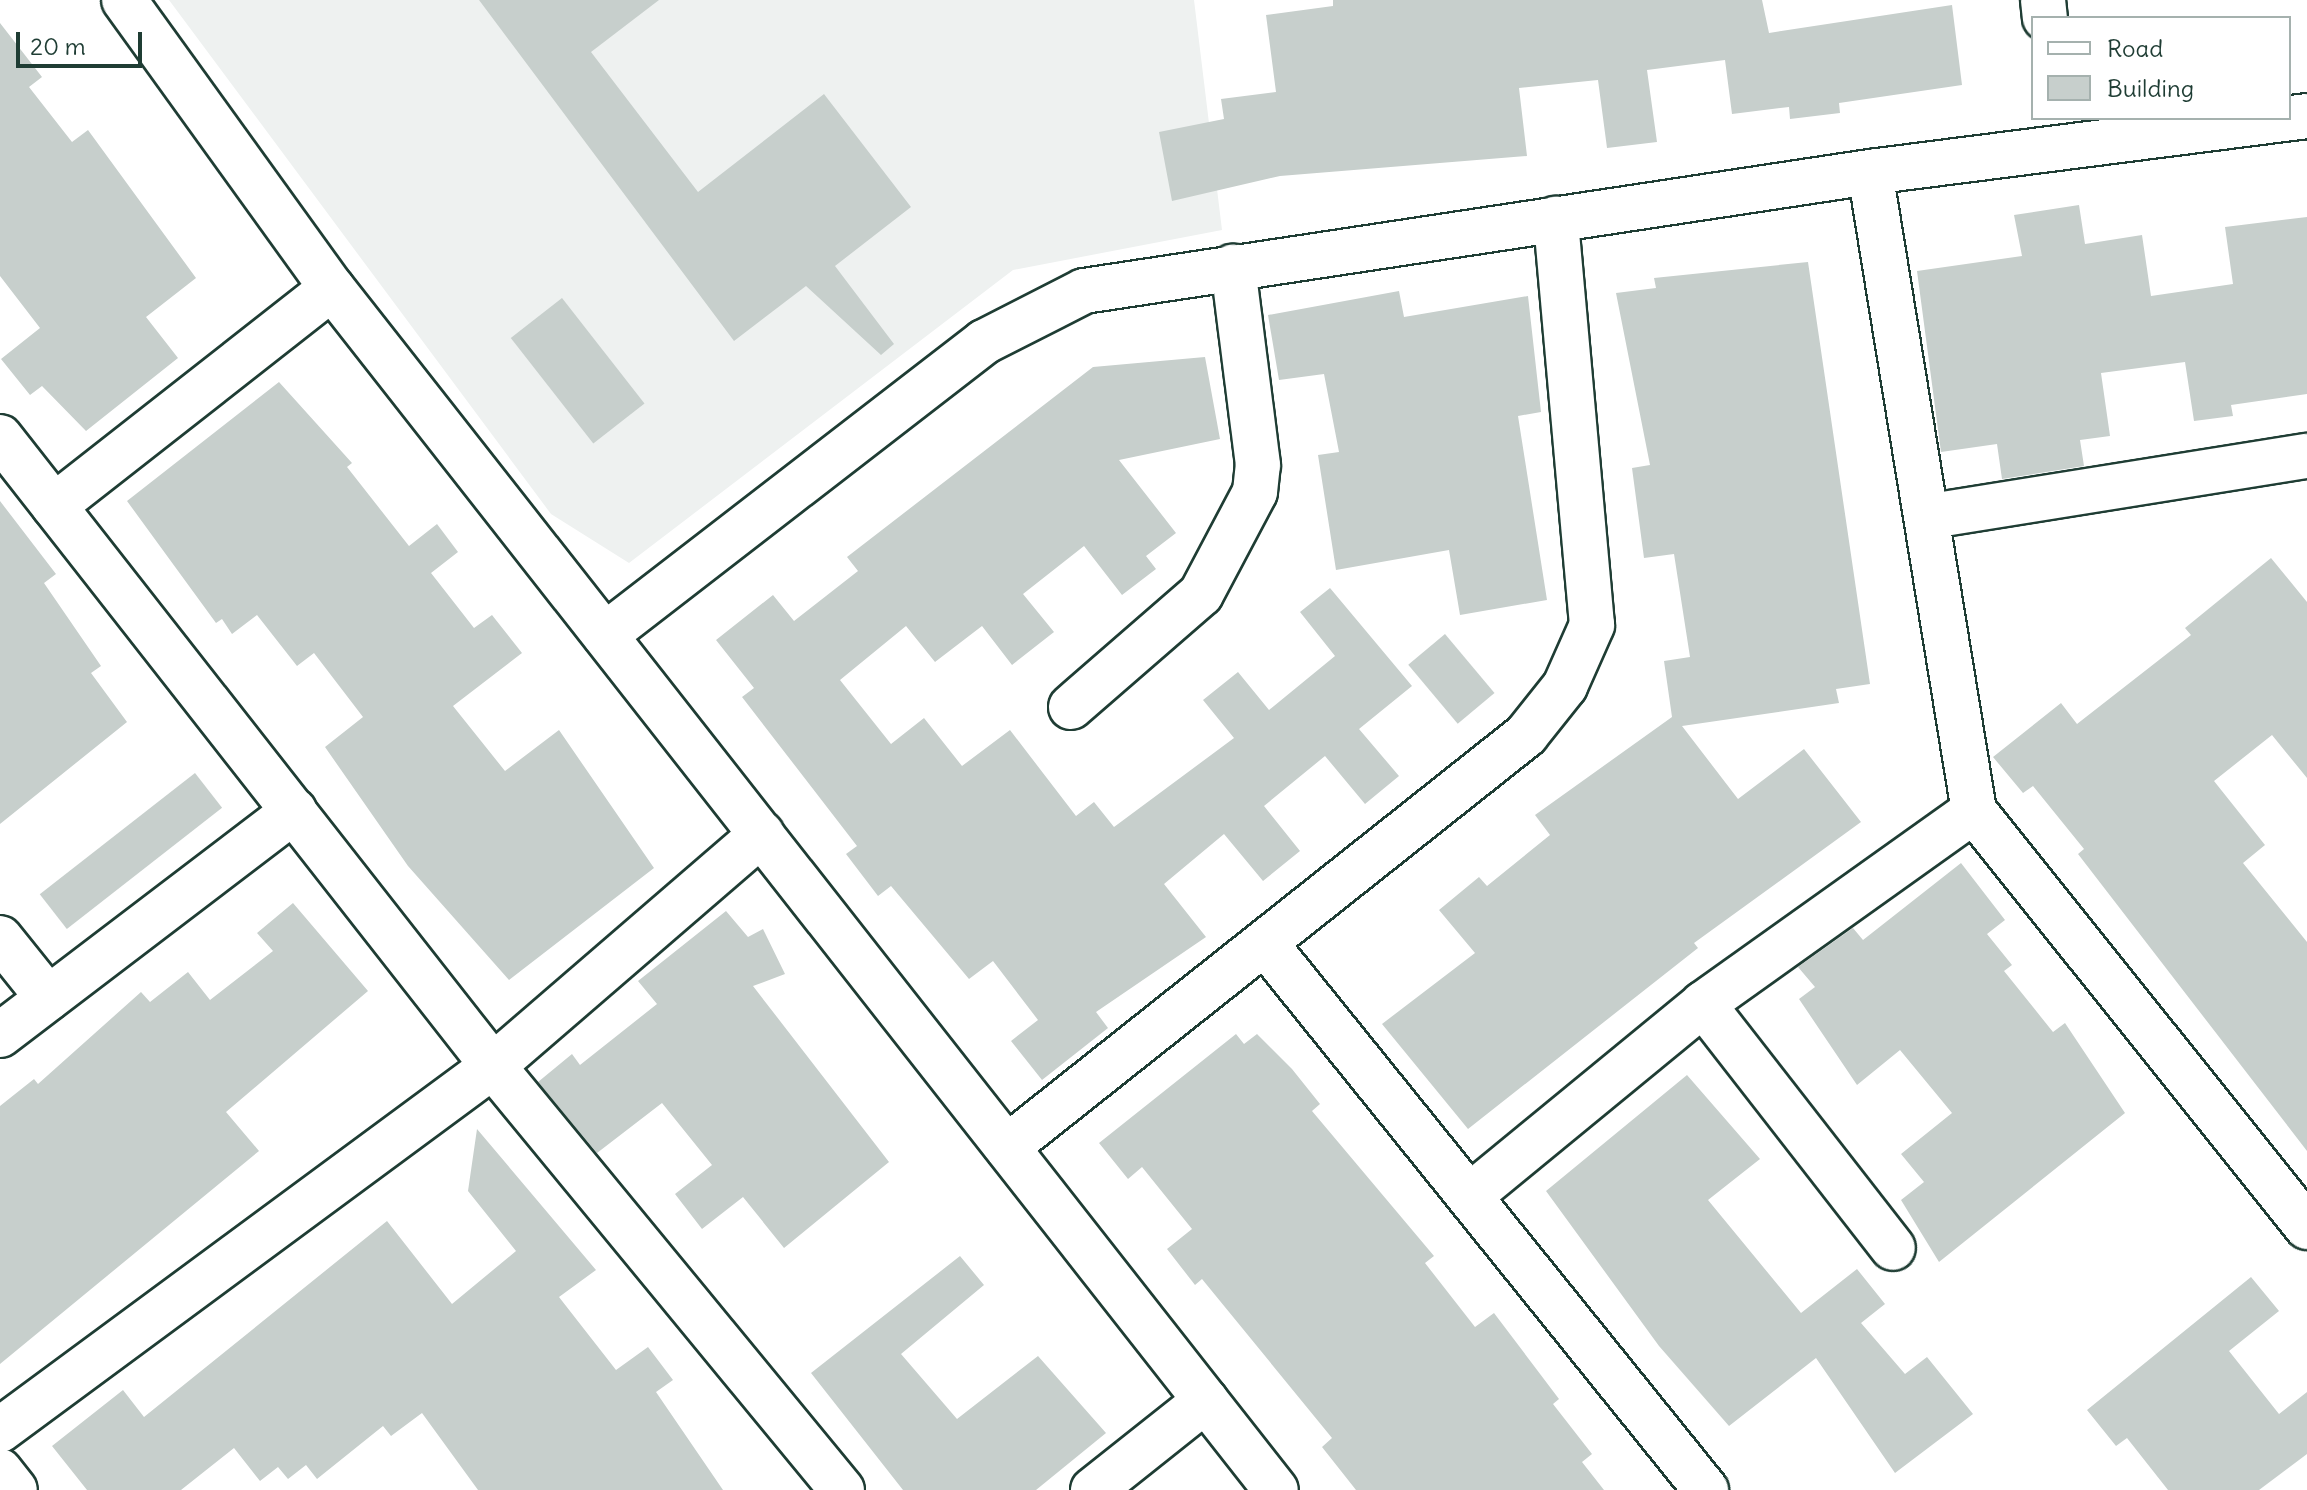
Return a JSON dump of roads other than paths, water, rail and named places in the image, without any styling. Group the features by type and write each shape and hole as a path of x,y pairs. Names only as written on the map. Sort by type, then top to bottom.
{"street":[{"path":"124,0 332,288 1276,1490"},
{"path":"605,635 1033,311 1084,291 1870,172 2062,133 2249,120"},
{"path":"1870,172 1931,516 1974,811 2307,1227"},
{"path":"1007,1147 1268,947 1526,735 1565,686 1592,625 1556,219"},
{"path":"1071,707 1201,594 1255,492 1258,465 1233,267"},
{"path":"54,506 332,288"},
{"path":"0,437 493,1066 842,1490"},
{"path":"1931,516 2307,456"},
{"path":"0,1035 294,811"},
{"path":"1472,1194 1703,1004 1974,811"},
{"path":"0,1430 493,1066 762,834"},
{"path":"0,938 48,998"},
{"path":"1268,947 1472,1194 1706,1490"},
{"path":"1703,1004 1893,1248"},
{"path":"1093,1490 1206,1400"},
{"path":"0,1471 15,1490"}]}
